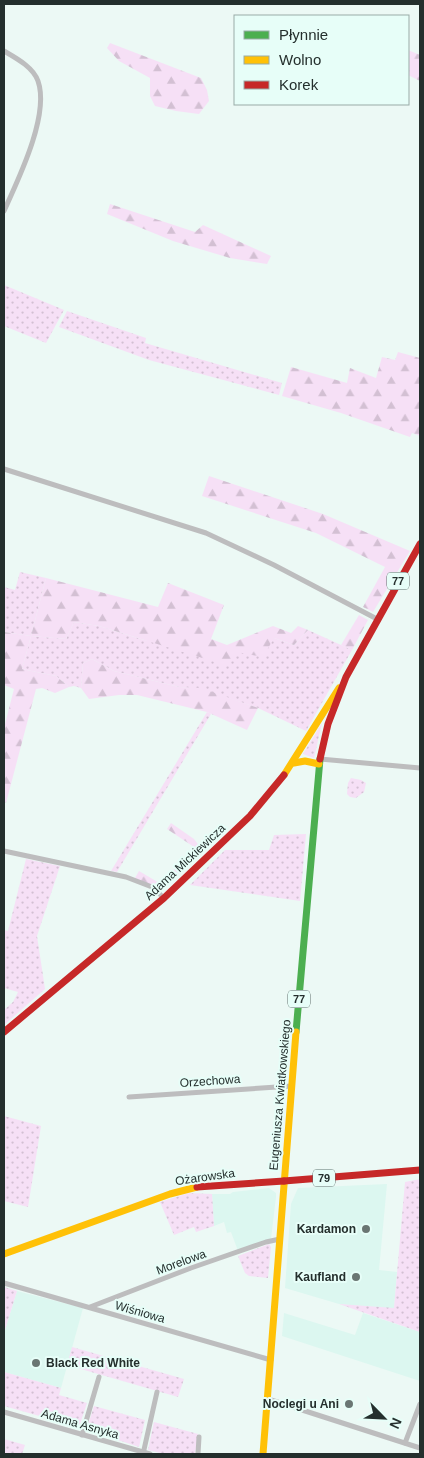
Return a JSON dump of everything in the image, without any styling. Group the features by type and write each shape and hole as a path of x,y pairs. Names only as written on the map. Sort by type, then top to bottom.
{"main road":[{"name":"Adama Mickiewicza","path":"4,1032 164,898 250,816 276,787 294,763 346,677 377,618 420,544"},
{"name":"Adama Mickiewicza","path":"320,761 328,724 346,677"},
{"path":"294,763 320,761"},
{"name":"Eugeniusza Kwiatkowskiego","path":"263,1454 314,812 320,761"},
{"name":"Ożarowska","path":"4,1254 191,1188 420,1170"}],"street":[{"path":"4,51 32,71 38,80 41,94 37,127 4,211"},
{"path":"4,469 206,533 274,565 377,618"},
{"path":"320,761 420,768"},
{"path":"4,851 118,875 152,887 164,898"},
{"name":"Orzechowa","path":"129,1097 292,1086"},
{"name":"Morelowa","path":"90,1307 266,1242 280,1240"},
{"name":"Wiśniowa","path":"4,1283 271,1360"},
{"path":"82,1435 99,1377"},
{"path":"143,1453 157,1392"},
{"path":"268,1398 420,1448"},
{"path":"405,1443 420,1404"},
{"name":"Adama Asnyka","path":"4,1412 150,1454"},
{"path":"198,1454 199,1437"}],"shaded area":[{"path":"387,1184 379,1270 397,1272 394,1309 339,1304 285,1288 291,1204 298,1188"},
{"path":"269,1188 276,1193 271,1239 238,1251 231,1232 227,1233 224,1222 214,1226 212,1194 230,1194 233,1192"},
{"path":"17,1291 83,1308 61,1388 4,1372 4,1333"},
{"path":"284,1313 355,1335 363,1313 420,1332 420,1381 282,1336"}],"green space":[{"path":"110,43 201,78 207,90 209,101 199,114 155,106 150,96 150,78 119,61 107,48"},
{"path":"409,50 420,55 420,81 409,76"},
{"path":"110,204 195,232 203,225 271,256 267,264 230,258 173,241 107,214"},
{"path":"4,285 64,310 46,343 4,326"},
{"path":"67,311 146,338 145,343 282,383 279,395 149,360 59,327"},
{"path":"398,352 420,358 420,436 412,433 410,437 341,413 282,396 291,367 347,383 350,368 376,378 382,357 395,360"},
{"path":"209,476 323,514 410,551 373,612 363,607 385,567 316,533 202,496"},
{"path":"20,572 46,578 31,636 4,632 4,587 15,590"},
{"path":"46,578 158,607 168,583 224,605 211,639 227,645 273,626 291,633 298,626 308,630 294,645 274,638 263,657 237,652 225,665 99,626 74,622 66,639 31,636"},
{"path":"359,615 368,620 352,650 341,645"},
{"path":"74,622 99,626 144,640 237,652 274,638 294,645 308,630 352,650 306,731 258,708 201,689 179,687 114,671 92,659 83,663 81,688 69,687 56,676 22,669 31,636 66,639"},
{"path":"4,632 31,636 22,669 56,676 69,687 55,693 42,688 36,689 6,803 4,801 4,728 14,689 4,685"},
{"path":"92,659 114,671 179,687 201,688 258,708 247,730 207,712 137,695 89,699 81,688 83,663"},
{"path":"207,712 211,714 117,872 111,871"},
{"path":"322,723 314,758 303,754"},
{"path":"351,778 366,783 364,792 356,798 350,797 347,794 348,783"},
{"path":"171,823 194,839 203,851 160,892 135,878 139,871 161,884 194,847 167,829"},
{"path":"306,834 300,901 190,885 225,850 269,850 274,835"},
{"path":"26,859 60,866 37,936 45,989 4,1025 4,1010 13,1002 18,992 4,988 4,930 8,931"},
{"path":"4,1116 41,1126 28,1207 4,1201"},
{"path":"420,1179 420,1332 339,1304 394,1308 405,1182"},
{"path":"189,1193 212,1194 214,1226 196,1232 194,1227 174,1235 160,1202"},
{"path":"269,1244 271,1247 268,1278 249,1276 245,1273 238,1256"},
{"path":"4,1287 17,1291 4,1333"},
{"path":"72,1347 184,1379 178,1397 67,1365"},
{"path":"4,1372 61,1388 59,1395 87,1403 80,1424 75,1426 4,1406"},
{"path":"94,1406 145,1420 139,1447 88,1430"},
{"path":"154,1422 198,1434 195,1454 164,1454 148,1450"},
{"path":"4,1439 25,1445 22,1454 4,1454"}],"traffic: fast":[{"path":"296,1032 320,759"}],"traffic: slow":[{"path":"284,775 339,688"},
{"path":"294,763 305,761 319,764"},
{"path":"263,1454 296,1032"},
{"path":"4,1254 170,1194 197,1187"}],"traffic: jam":[{"path":"320,759 328,724 346,677 420,544"},
{"path":"4,1032 164,898 250,816 284,775"},
{"path":"284,1181 420,1170"},
{"path":"197,1187 284,1181"}],"place":[{"name":"Kardamon","path":"366,1229"},
{"name":"Kaufland","path":"356,1277"},
{"name":"Black Red White","path":"36,1363"},
{"name":"Noclegi u Ani","path":"349,1404"}]}
